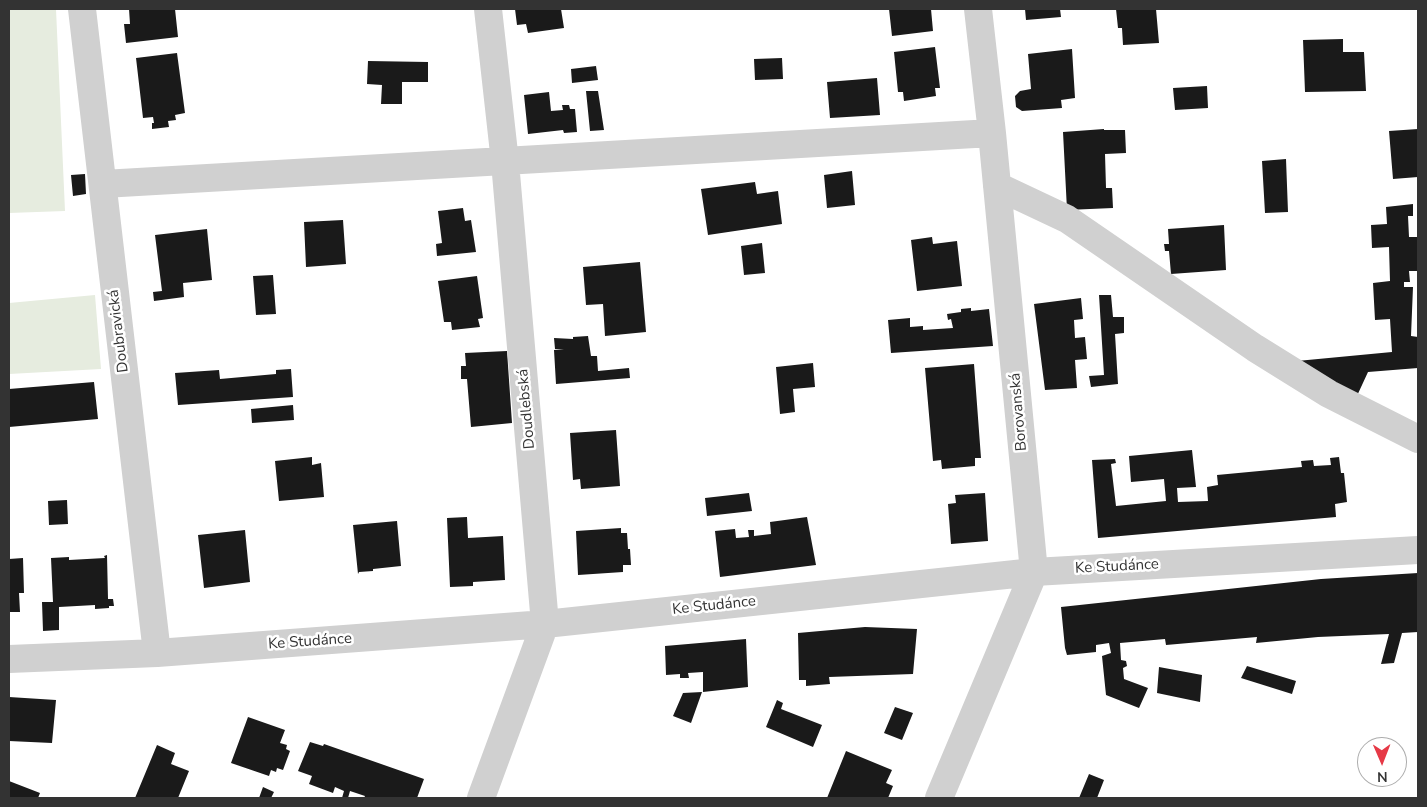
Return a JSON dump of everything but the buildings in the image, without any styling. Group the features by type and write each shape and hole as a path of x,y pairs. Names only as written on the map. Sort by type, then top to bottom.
{"street":[{"name":"Doubravická","path":"82,9 157,653"},
{"name":"Doudlebská","path":"481,798 545,624 505,162 488,9"},
{"name":"Borovanská","path":"939,798 1034,572 992,134 978,9"},
{"path":"102,184 992,134"},
{"path":"997,186 1067,220 1255,348 1329,394 1418,440"},
{"name":"Ke Studánce","path":"9,658 157,653 545,624 1034,572 1418,550"}],"shaded area":[{"path":"9,9 56,9 65,211 9,213"},
{"path":"95,295 101,369 9,374 9,303"}]}
